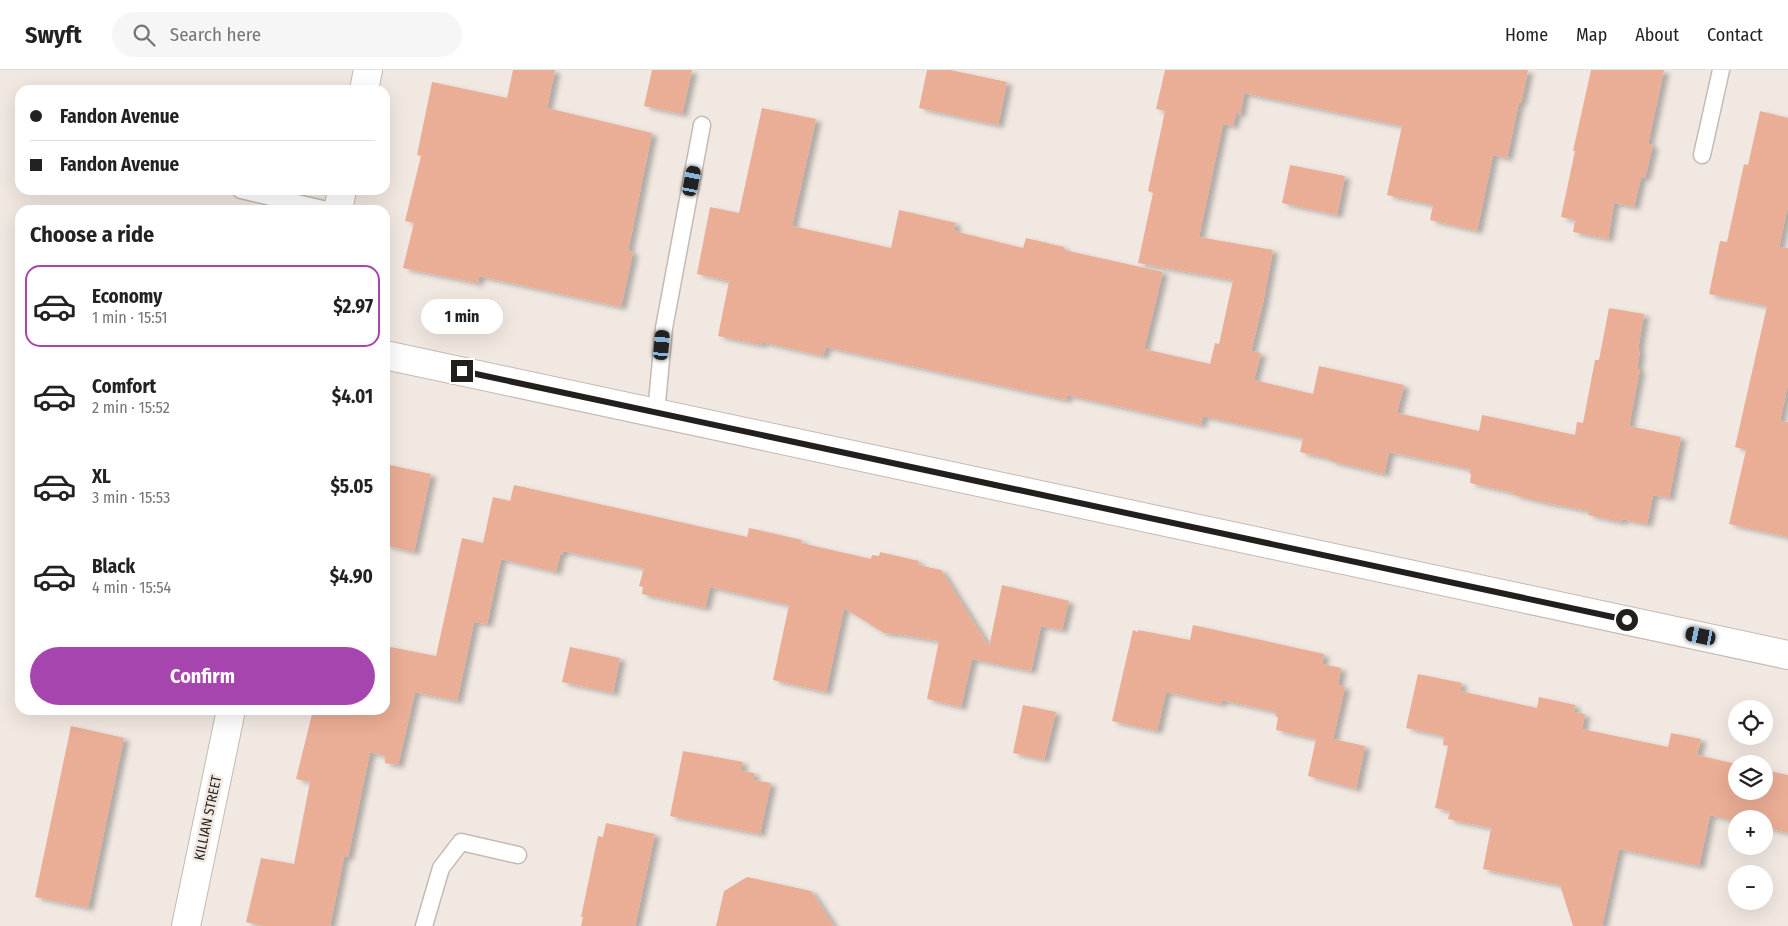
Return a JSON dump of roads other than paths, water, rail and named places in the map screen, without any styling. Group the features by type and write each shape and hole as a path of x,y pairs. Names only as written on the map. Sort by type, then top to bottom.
{"street":[{"path":"365,85 368,70"},
{"path":"390,356 1788,655"},
{"name":"KILLIAN STREET","path":"186,926 230,715"}],"lane":[{"path":"1702,155 1721,70"},
{"path":"656,413 664,328 702,126"},
{"path":"262,195 306,205"},
{"path":"424,926 441,868 461,842 518,855"}]}
